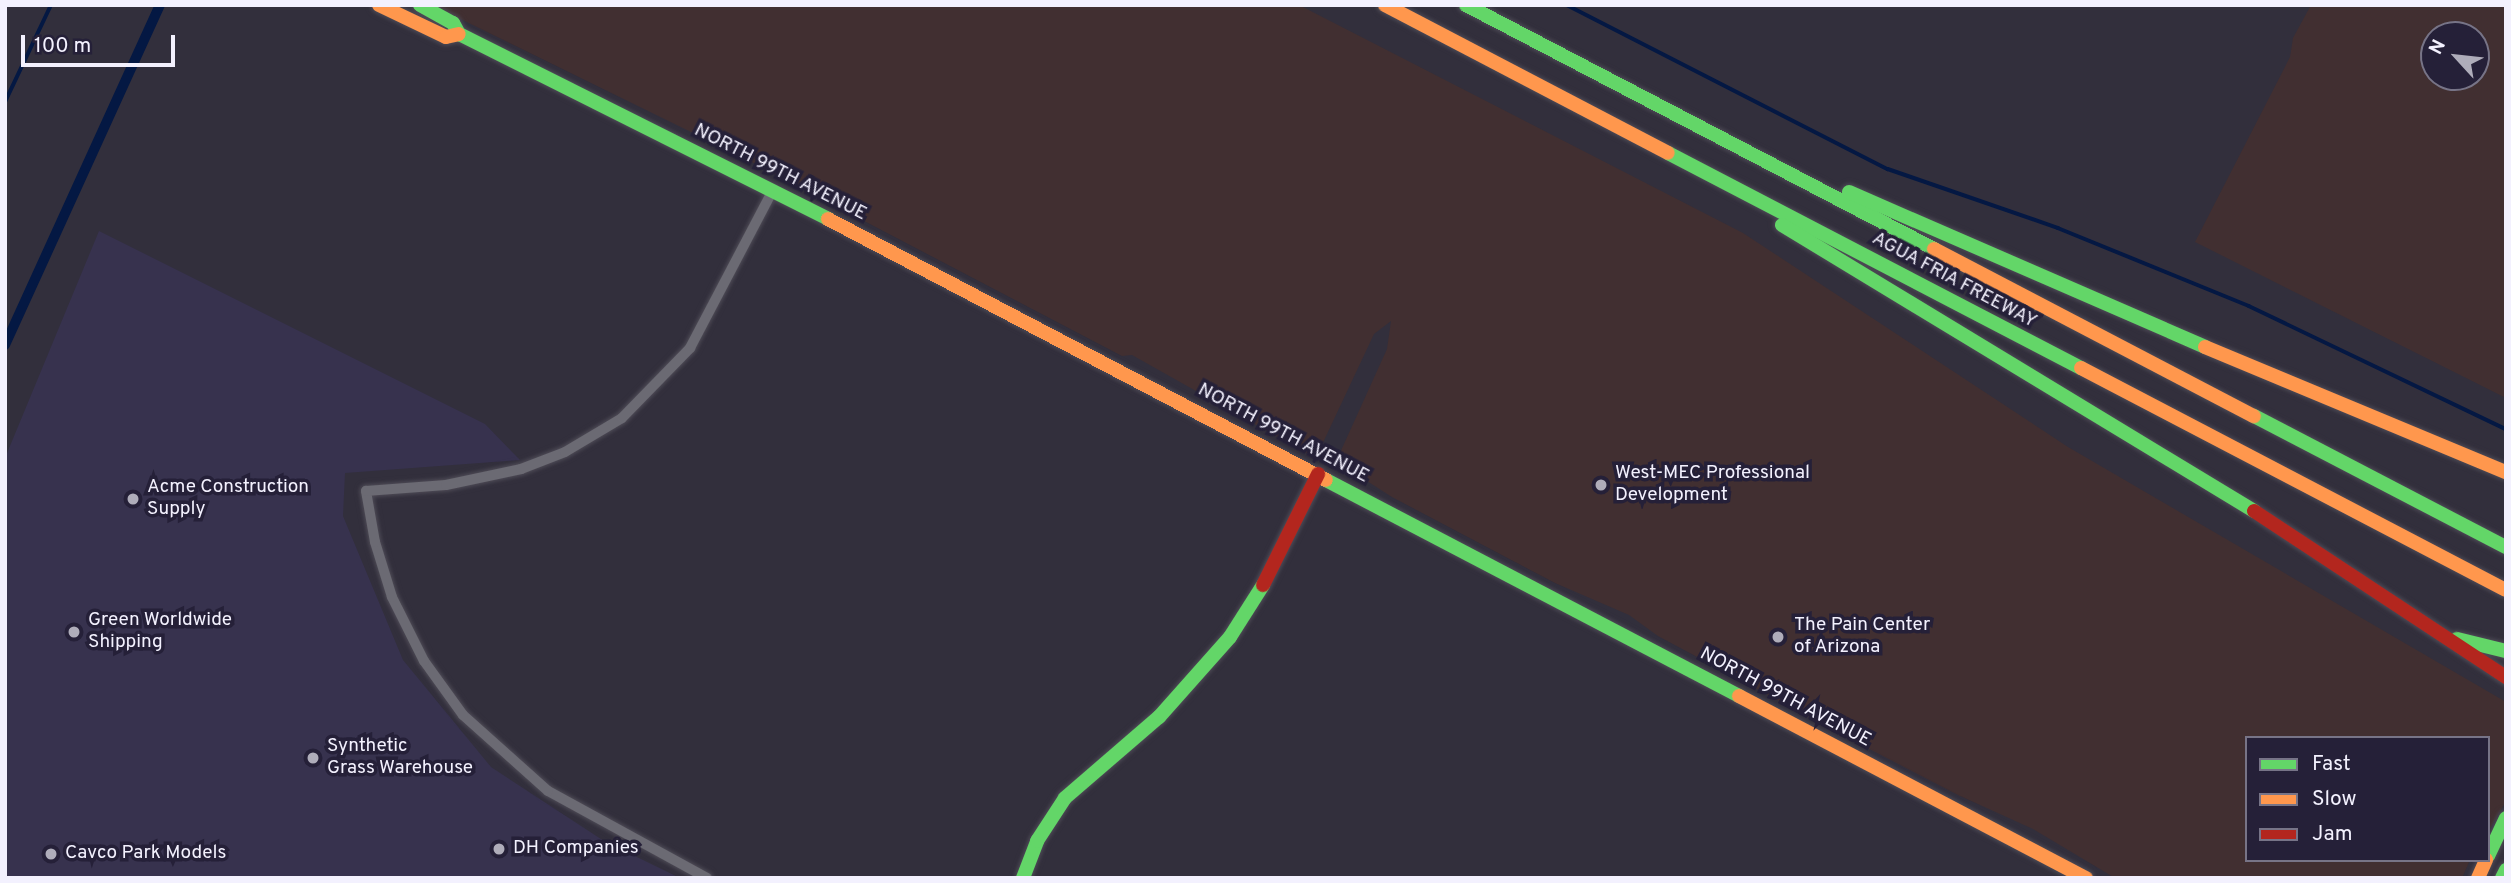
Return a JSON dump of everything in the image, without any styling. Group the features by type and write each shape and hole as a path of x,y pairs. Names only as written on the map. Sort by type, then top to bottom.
{"main road":[{"name":"NORTH 99TH AVENUE","path":"379,5 446,37 459,34"},
{"name":"NORTH 99TH AVENUE","path":"420,5 453,23 459,34 773,190 2086,878"},
{"name":"AGUA FRIA FREEWAY","path":"1385,5 2506,590"},
{"name":"AGUA FRIA FREEWAY","path":"1466,5 2506,547"},
{"path":"1723,138 2102,304 2506,471"},
{"path":"1704,172 1779,224 2313,547 2506,677"},
{"path":"1023,878 1037,841 1065,798 1159,717 1230,637 1264,583 1318,474"},
{"path":"2441,632 2506,651"},
{"path":"2490,852 2506,818"},
{"path":"2478,878 2485,862"},
{"path":"2502,878 2506,870"}],"street":[{"path":"707,878 548,791 517,769 463,715 424,661 392,597 374,542 366,491 446,485 521,469 565,453 622,418 690,348 773,190"}],"shaded area":[{"path":"432,5 1299,5 1743,233 2068,447 2506,702 2506,801 2490,829 2490,736 2245,736 2245,862 2469,862 2462,878 2115,878 2033,829 1958,795 1856,742 1845,730 1817,721 1658,636 1629,615 1555,583 1392,497 1342,465 1339,455 1387,349 1391,321 1374,334 1320,449 1308,454 1132,355 1122,356 744,158"},
{"path":"2311,5 2506,5 2506,398 2195,242 2290,57 2293,38"},
{"path":"99,231 485,424 520,460 345,473 343,516 403,660 491,767 604,841 680,878 5,878 5,458"}],"waterway":[{"path":"5,102 51,5"},
{"path":"5,345 160,5"},
{"path":"1567,5 1888,169 2058,228 2249,306 2506,429"}],"traffic: fast":[{"path":"420,5 453,23 459,34 828,219"},
{"path":"1466,5 1934,249"},
{"path":"1668,153 2081,368"},
{"path":"1849,192 2205,347"},
{"path":"1782,225 2254,511"},
{"path":"2254,416 2506,547"},
{"path":"1326,480 1739,696"},
{"path":"1023,878 1037,841 1065,798 1159,717 1230,637 1263,585"},
{"path":"2457,639 2506,651"},
{"path":"2490,852 2506,818"},
{"path":"2502,878 2506,870"}],"traffic: slow":[{"path":"379,5 446,37 459,34"},
{"path":"1385,5 1668,153"},
{"path":"828,219 1326,480"},
{"path":"1934,249 2254,416"},
{"path":"2205,347 2506,472"},
{"path":"2081,368 2506,590"},
{"path":"1739,696 2086,878"},
{"path":"2478,878 2485,862"}],"traffic: jam":[{"path":"1263,585 1318,474"},
{"path":"2254,511 2506,677"}],"place":[{"name":"West-MEC Professional Development","path":"1601,485"},
{"name":"Acme Construction Supply","path":"133,499"},
{"name":"Green Worldwide Shipping","path":"74,632"},
{"name":"The Pain Center of Arizona","path":"1778,637"},
{"name":"Synthetic Grass Warehouse","path":"313,758"},
{"name":"DH Companies","path":"499,849"},
{"name":"Cavco Park Models","path":"51,854"}]}
